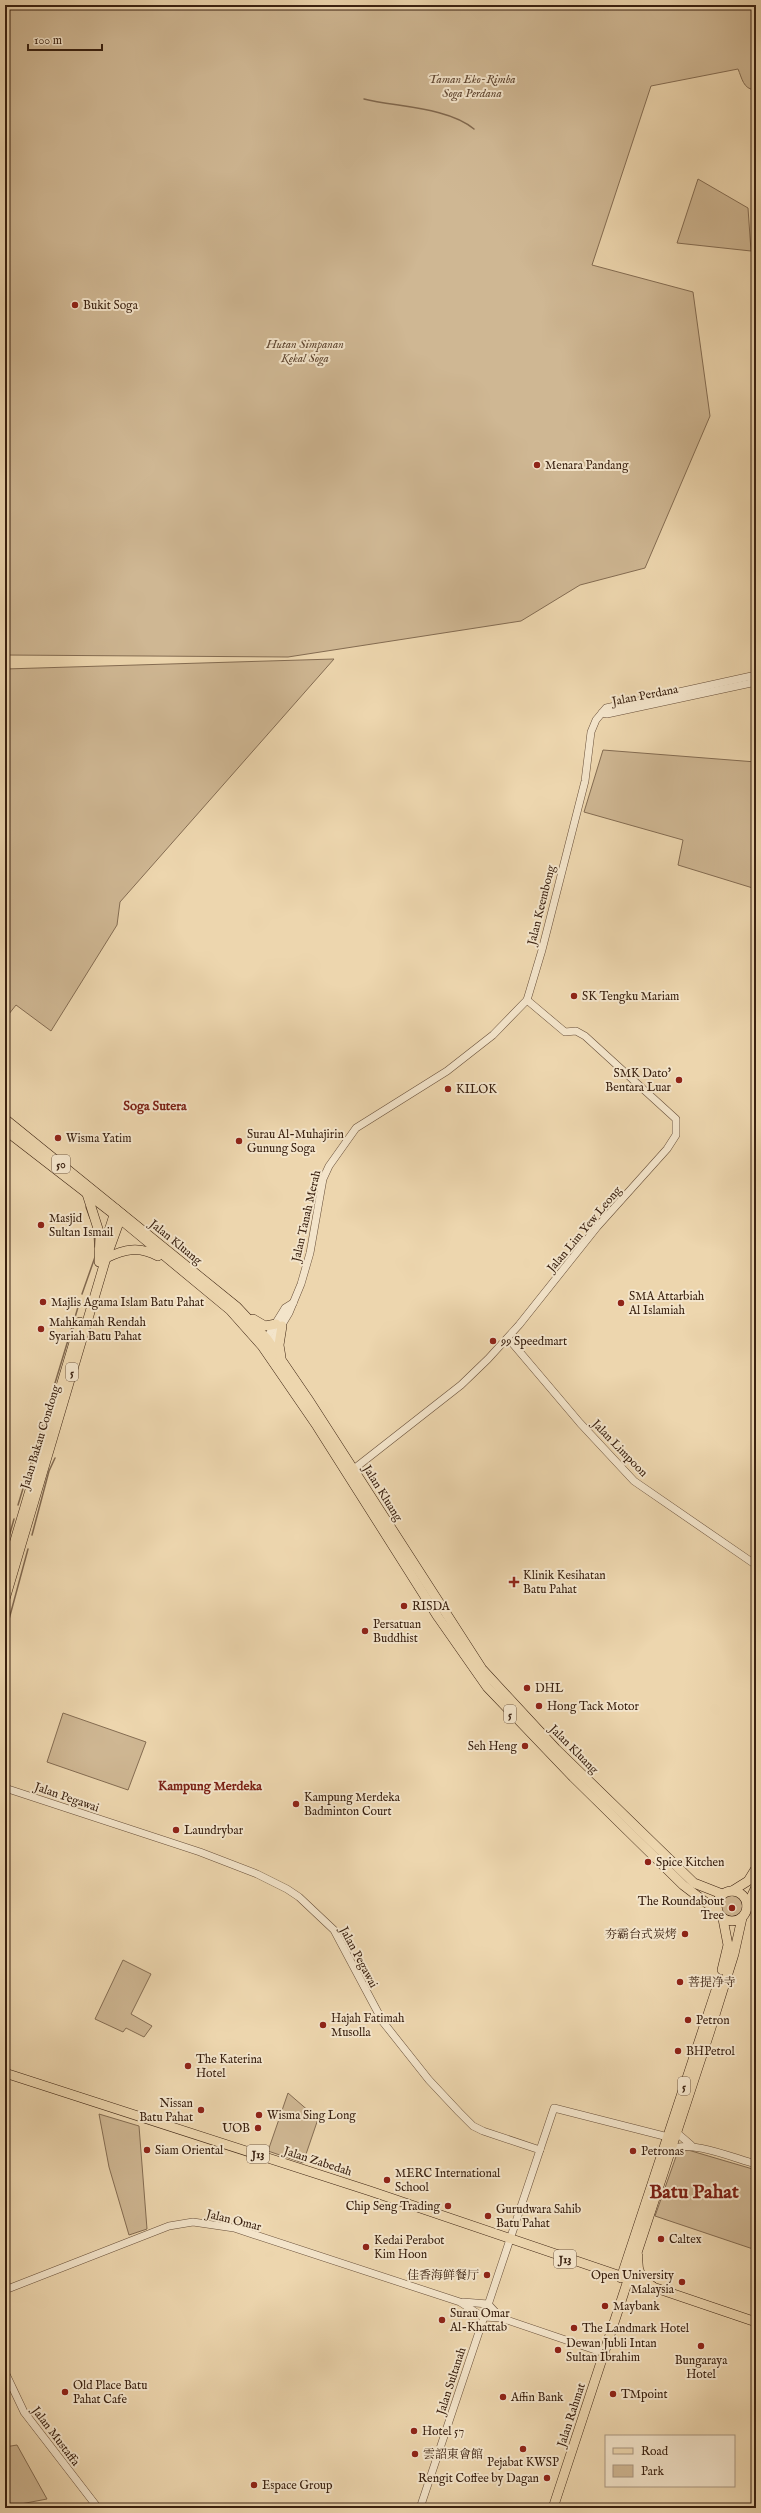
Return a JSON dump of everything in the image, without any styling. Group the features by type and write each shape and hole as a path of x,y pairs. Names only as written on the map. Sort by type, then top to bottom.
{"main road":[{"name":"Jalan Kluang","path":"5,1119 118,1214 237,1307 266,1345 482,1669 578,1770 694,1883 722,1894"},
{"name":"Jalan Kluang","path":"5,1130 87,1194 118,1214 170,1262 230,1310 266,1345 284,1365 473,1670 499,1702 593,1797 683,1885 720,1915"},
{"path":"87,1194 100,1235 102,1260 116,1253 135,1249 151,1252 170,1262"},
{"name":"Jalan Bakau Condong","path":"5,1574 102,1260 118,1214"},
{"name":"Jalan Bakau Condong","path":"5,1599 102,1260"},
{"path":"237,1307 261,1324 279,1325 279,1345 284,1365"},
{"path":"578,1770 577,1776 591,1791 593,1797"},
{"path":"722,1894 732,1891 748,1881 756,1868"},
{"name":"5","path":"742,1918 756,1887"},
{"path":"732,1891 741,1894 747,1906"},
{"name":"5","path":"720,1915 717,1902 722,1894"},
{"path":"720,1915 731,1922 742,1918"},
{"name":"Jalan Rahmat","path":"553,2508 604,2353 668,2137 728,1950 720,1915"},
{"name":"Jalan Rahmat","path":"625,2279 640,2243 671,2149 734,1954 742,1918"},
{"name":"Jalan Zabedah","path":"5,2072 756,2322"},
{"path":"640,2243 637,2265 639,2272 642,2278 656,2289"}],"street":[{"name":"Jalan Perdana","path":"602,713 604,709 618,705 756,675"},
{"name":"Jalan Perdana","path":"602,713 607,714 756,682"},
{"name":"Jalan Keembong","path":"447,1071 493,1035 527,1000 542,950 585,781 591,732 596,720 602,713"},
{"name":"Jalan Lim Yew Leong","path":"351,1471 461,1385 508,1338 597,1227 667,1149 676,1135 676,1119 585,1036 576,1031 565,1032 527,1000"},
{"name":"Jalan Tanah Merah","path":"279,1325 285,1308 293,1302 310,1253 323,1179 329,1166 356,1128 447,1071"},
{"path":"266,1345 279,1325"},
{"name":"Jalan Limpoon","path":"508,1338 580,1423 634,1481 756,1565"},
{"name":"Jalan Pegawai","path":"5,1788 200,1852 257,1874 287,1889 299,1897 334,1930 383,2022 429,2080 459,2112 473,2126 483,2131 540,2150"},
{"path":"510,2239 554,2108 668,2137"},
{"path":"676,2132 695,2147"},
{"path":"671,2149 678,2146 695,2147 756,2164"},
{"name":"Jalan Omar","path":"5,2290 146,2234 169,2226 194,2222 234,2228 460,2302 488,2304"},
{"name":"Jalan Sultanah","path":"420,2508 510,2239"},
{"name":"Jalan Omar","path":"460,2302 483,2317"},
{"path":"488,2304 501,2318"},
{"path":"483,2317 501,2318 604,2353"},
{"name":"Jalan Mustaffa","path":"5,2372 24,2412 98,2508"}],"green space":[{"name":"Hutan Simpanan Kekal Soga","path":"5,5 756,5 756,111 755,90 748,88 745,85 738,69 651,86 592,265 693,292 710,416 645,568 580,585 521,621 288,657 5,655"},
{"path":"698,179 748,208 751,251 677,243"},
{"path":"334,659 120,902 117,925 51,1031 16,1005 5,1019 5,669"},
{"path":"603,750 756,762 756,889 678,865 683,840 584,812"},
{"path":"63,1713 146,1742 128,1790 47,1762"},
{"path":"732,1895 740,1898 743,1906 740,1914 732,1917 724,1914 721,1906 724,1898"},
{"path":"123,1960 151,1974 131,2014 152,2026 144,2037 126,2028 123,2032 95,2019"},
{"path":"288,2093 318,2119 303,2163 268,2151"},
{"path":"99,2114 139,2126 147,2229 129,2235 109,2167"},
{"path":"688,2150 756,2170 756,2250 655,2216 678,2151"},
{"path":"17,2445 47,2499 5,2507 5,2447"}],"waterway":[{"path":"364,99 436,112 450,116 474,129"},
{"path":"86,1207 90,1218"},
{"path":"94,1231 95,1247"},
{"path":"82,1294 95,1257"},
{"path":"18,1505 79,1304"},
{"path":"32,1535 49,1471 55,1458"},
{"path":"5,1551 14,1519"},
{"path":"5,1634 28,1549"}],"place":[{"name":"Bukit Soga","path":"75,305"},
{"name":"Menara Pandang","path":"537,465"},
{"name":"SK Tengku Mariam","path":"574,996"},
{"name":"SMK Dato' Bentara Luar","path":"679,1080"},
{"name":"KILOK","path":"448,1089"},
{"name":"Wisma Yatim","path":"58,1138"},
{"name":"Surau Al-Muhajirin Gunung Soga","path":"239,1141"},
{"name":"Masjid Sultan Ismail","path":"41,1225"},
{"name":"Majlis Agama Islam Batu Pahat","path":"43,1302"},
{"name":"SMA Attarbiah Al Islamiah","path":"621,1303"},
{"name":"Mahkamah Rendah Syariah Batu Pahat","path":"41,1329"},
{"name":"99 Speedmart","path":"493,1341"},
{"name":"Klinik Kesihatan Batu Pahat","path":"514,1582"},
{"name":"RISDA","path":"404,1606"},
{"name":"Persatuan Buddhist","path":"365,1631"},
{"name":"DHL","path":"527,1688"},
{"name":"Hong Tack Motor","path":"539,1706"},
{"name":"Seh Heng","path":"525,1746"},
{"name":"Kampung Merdeka Badminton Court","path":"296,1804"},
{"name":"Laundrybar","path":"176,1830"},
{"name":"Spice Kitchen","path":"648,1862"},
{"name":"The Roundabout Tree","path":"732,1908"},
{"name":"夯霸台式炭烤","path":"685,1934"},
{"name":"菩提净寺","path":"680,1982"},
{"name":"Petron","path":"688,2020"},
{"name":"Hajah Fatimah Musolla","path":"323,2025"},
{"name":"BHPetrol","path":"678,2051"},
{"name":"The Katerina Hotel","path":"188,2066"},
{"name":"Nissan Batu Pahat","path":"201,2110"},
{"name":"Wisma Sing Long","path":"259,2115"},
{"name":"UOB","path":"258,2128"},
{"name":"Siam Oriental","path":"147,2150"},
{"name":"Petronas","path":"633,2151"},
{"name":"MERC International School","path":"387,2180"},
{"name":"Chip Seng Trading","path":"448,2206"},
{"name":"Gurudwara Sahib Batu Pahat","path":"488,2216"},
{"name":"Caltex","path":"661,2239"},
{"name":"Kedai Perabot Kim Hoon","path":"366,2247"},
{"name":"佳香海鲜餐厅","path":"487,2275"},
{"name":"Open University Malaysia","path":"682,2282"},
{"name":"Maybank","path":"605,2306"},
{"name":"Surau Omar Al-Khattab","path":"442,2320"},
{"name":"The Landmark Hotel","path":"574,2328"},
{"name":"Bungaraya Hotel","path":"701,2346"},
{"name":"Dewan Jubli Intan Sultan Ibrahim","path":"558,2350"},
{"name":"Old Place Batu Pahat Cafe","path":"65,2392"},
{"name":"TMpoint","path":"613,2394"},
{"name":"Affin Bank","path":"503,2397"},
{"name":"Hotel 57","path":"414,2431"},
{"name":"Pejabat KWSP","path":"523,2449"},
{"name":"雲詔東會館","path":"415,2454"},
{"name":"Rengit Coffee by Dagan","path":"547,2478"},
{"name":"Espace Group","path":"254,2485"}],"district":[{"name":"Soga Sutera","path":"155,1105"},
{"name":"Kampung Merdeka","path":"210,1785"},
{"name":"Batu Pahat","path":"694,2191"}],"park label":[{"name":"Taman Eko-Rimba Soga Perdana","path":"472,86"}]}
